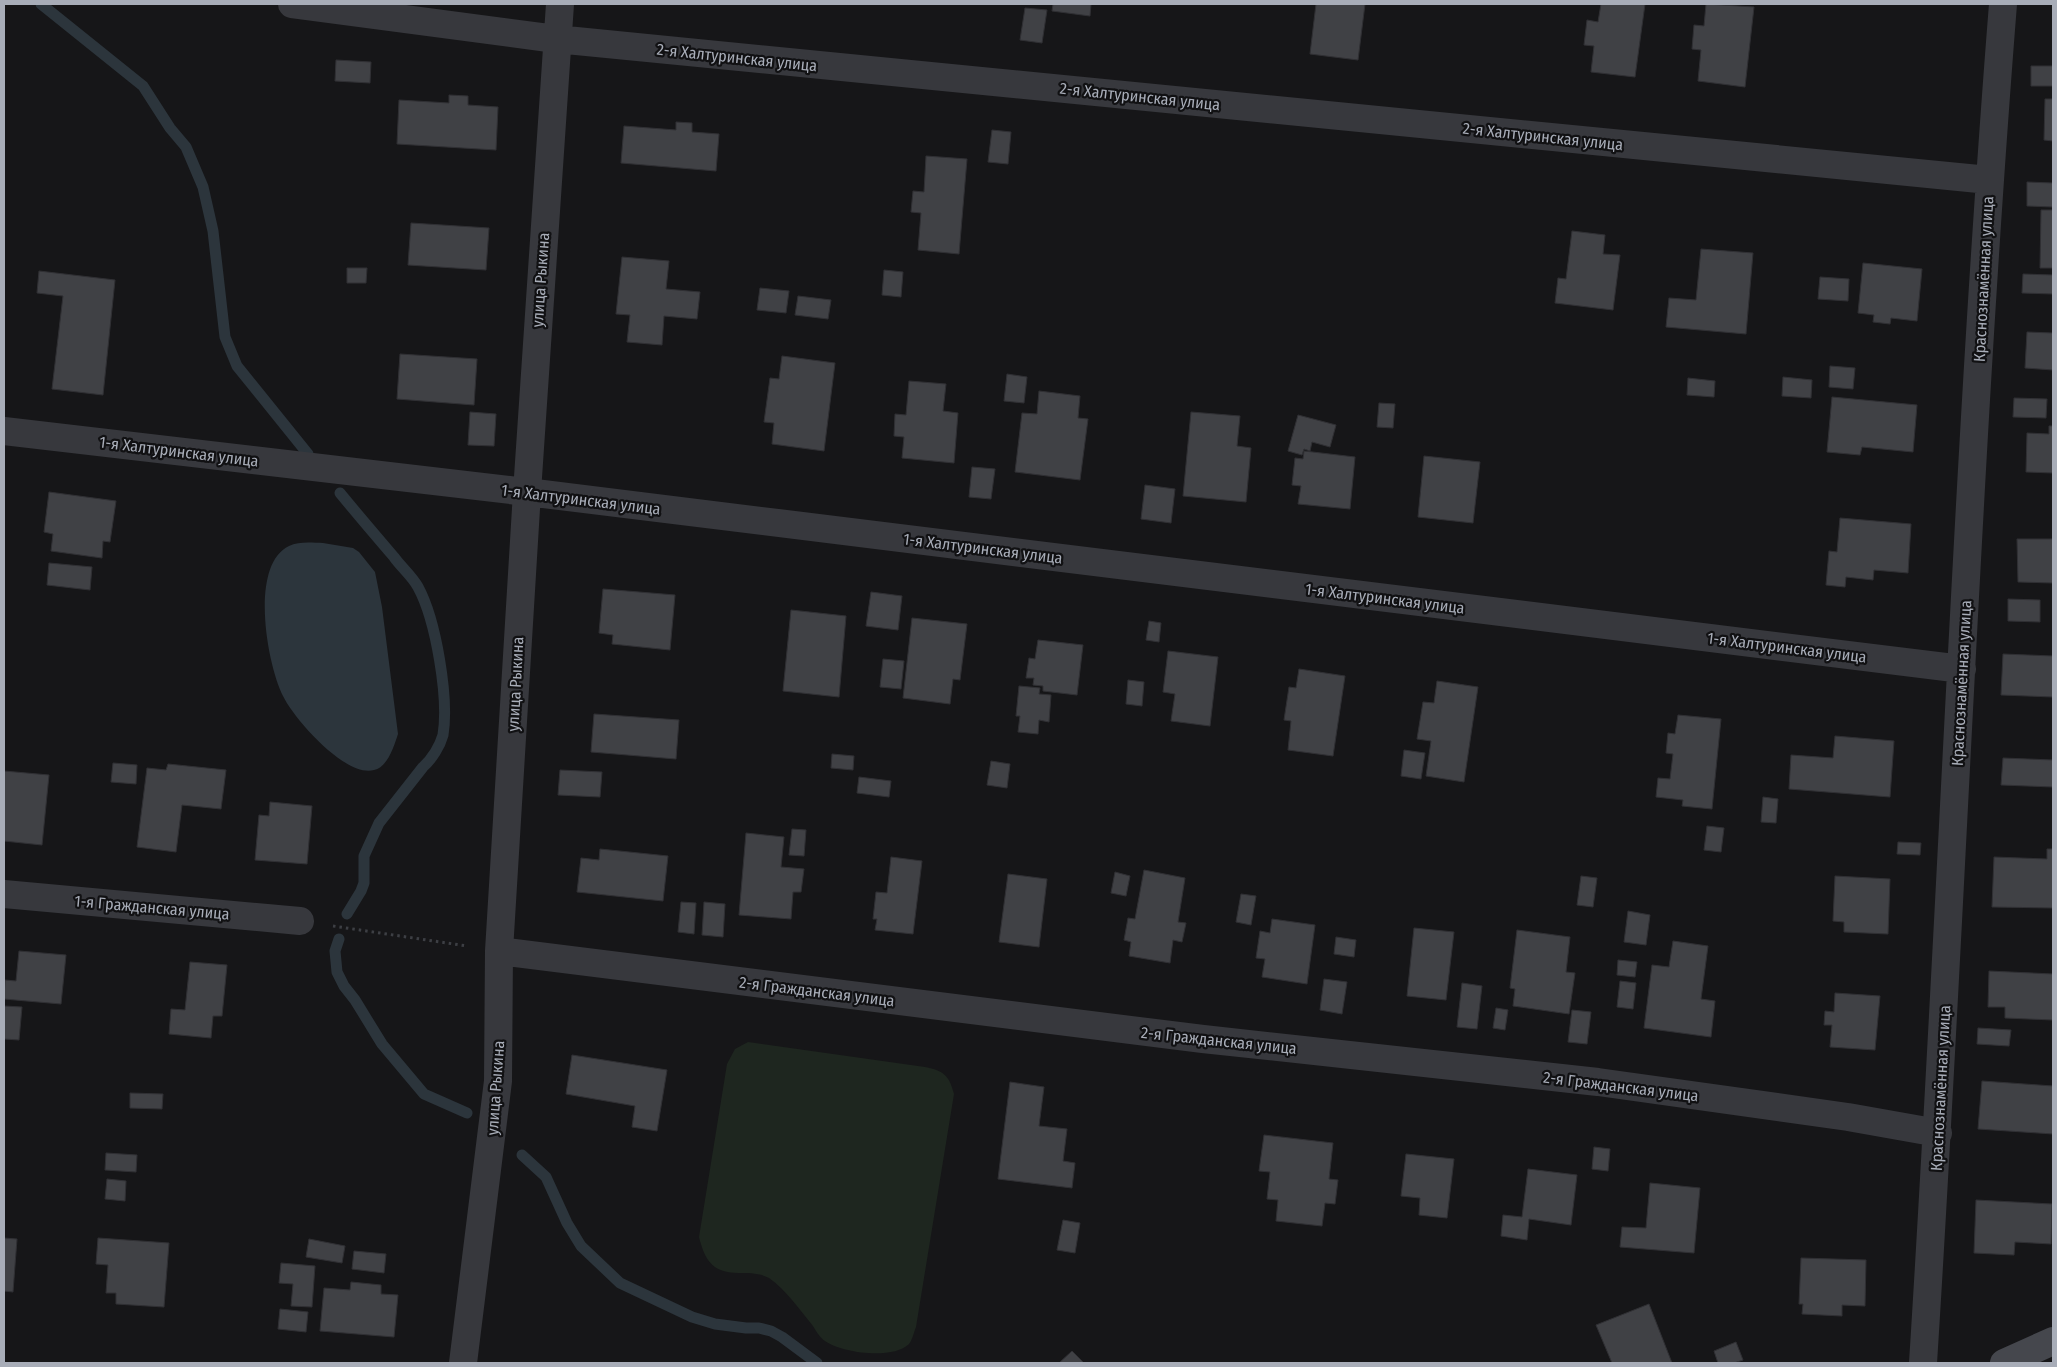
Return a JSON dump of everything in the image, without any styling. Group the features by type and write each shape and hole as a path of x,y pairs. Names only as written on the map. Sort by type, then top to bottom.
{"main road":[{"path":"2004,1363 2053,1341"}],"street":[{"name":"2-я Халтуринская улица","path":"292,4 556,39 1989,180"},
{"name":"улица Рыкина","path":"463,1363 498,1081 499,951 526,492 556,39 560,4"},
{"name":"Краснознамённая улица","path":"1923,1363 1938,1133 1989,180 2002,4"},
{"name":"1-я Халтуринская улица","path":"4,431 526,492 1962,669"},
{"name":"1-я Гражданская улица","path":"4,894 300,921"},
{"name":"2-я Гражданская улица","path":"499,951 1203,1039 1598,1082 1848,1117 1938,1133"}],"path":[{"path":"300,921 499,951"}],"shaded area":[{"path":"302,543 323,543 353,548 359,552 375,572 382,607 398,734 387,760 383,765 374,770 363,770 350,765 322,745 309,732 283,696 272,662 265,616 265,593 269,573 277,557 289,546"},
{"path":"748,1042 925,1067 941,1072 950,1082 954,1094 916,1327 910,1343 901,1349 892,1352 867,1353 843,1349 833,1345 821,1338 792,1300 769,1278 758,1274 723,1271 711,1264 704,1253 699,1237 727,1064 735,1049"}],"building":[{"path":"1053,4 1091,4 1090,16 1052,11"},
{"path":"1316,4 1365,4 1358,60 1310,54"},
{"path":"1601,4 1645,4 1635,77 1591,72 1594,46 1584,45 1587,20 1598,22"},
{"path":"1706,4 1754,7 1745,87 1698,81 1701,50 1692,49 1694,25 1704,26"},
{"path":"1025,8 1047,10 1042,43 1020,40"},
{"path":"336,60 371,62 370,83 335,81"},
{"path":"2031,66 2053,66 2053,86 2031,86"},
{"path":"449,95 468,96 468,105 498,107 496,150 397,144 399,100 449,103"},
{"path":"2045,99 2053,99 2053,141 2044,140"},
{"path":"676,122 692,123 692,132 719,134 716,171 621,163 624,126 676,130"},
{"path":"992,130 1011,132 1008,164 988,162"},
{"path":"926,156 967,159 959,254 918,250 921,213 911,212 913,191 924,192"},
{"path":"2027,182 2053,183 2053,207 2027,206"},
{"path":"2041,210 2053,210 2053,268 2040,268"},
{"path":"411,223 489,228 486,270 408,265"},
{"path":"1572,231 1605,235 1603,254 1620,255 1613,310 1555,303 1558,278 1566,279"},
{"path":"1701,249 1753,253 1746,334 1666,327 1669,298 1696,300"},
{"path":"622,257 669,261 666,289 700,292 697,319 664,316 662,345 627,342 630,315 616,314"},
{"path":"1863,263 1922,269 1917,321 1891,318 1890,324 1873,322 1874,315 1858,313"},
{"path":"347,268 367,268 366,283 347,283"},
{"path":"884,270 903,272 901,297 882,295"},
{"path":"39,271 115,280 103,395 52,389 63,296 37,293"},
{"path":"2023,274 2053,275 2053,294 2022,293"},
{"path":"1820,277 1849,279 1848,301 1818,299"},
{"path":"760,288 789,291 786,313 757,310"},
{"path":"798,296 831,300 828,319 795,315"},
{"path":"2027,332 2053,333 2053,370 2025,368"},
{"path":"400,354 477,359 474,405 397,399"},
{"path":"782,356 835,363 824,451 772,444 774,423 764,422 770,378 779,379"},
{"path":"1830,366 1855,368 1853,389 1829,387"},
{"path":"1007,374 1027,377 1024,403 1004,401"},
{"path":"1783,377 1812,380 1811,398 1782,396"},
{"path":"1688,378 1715,381 1714,397 1687,395"},
{"path":"909,381 946,384 943,411 958,413 954,463 902,458 904,437 894,436 895,414 906,415"},
{"path":"1039,391 1080,396 1078,418 1088,419 1080,480 1015,472 1022,413 1037,414"},
{"path":"1832,397 1917,405 1913,452 1862,447 1860,455 1827,452"},
{"path":"2014,398 2047,399 2046,418 2013,417"},
{"path":"1379,403 1395,404 1393,428 1377,427"},
{"path":"470,412 496,414 494,446 468,445"},
{"path":"1191,412 1240,416 1237,446 1251,448 1246,502 1183,496"},
{"path":"1298,415 1336,425 1330,447 1312,442 1310,451 1304,449 1302,455 1288,451"},
{"path":"2049,426 2053,426 2053,473 2026,472 2027,433 2049,434"},
{"path":"1304,451 1355,457 1350,509 1298,504 1301,486 1292,485 1295,458 1303,459"},
{"path":"1424,456 1480,462 1473,523 1418,517"},
{"path":"972,467 995,469 991,499 969,497"},
{"path":"1145,485 1175,489 1171,523 1141,519"},
{"path":"49,492 116,501 110,542 103,541 102,558 51,551 53,534 44,532"},
{"path":"1840,518 1911,524 1908,573 1874,570 1873,580 1846,577 1845,587 1826,585 1829,551 1837,552"},
{"path":"2017,539 2053,539 2053,583 2018,582"},
{"path":"49,563 92,567 90,590 47,585"},
{"path":"603,589 675,595 670,650 612,644 613,635 599,633"},
{"path":"871,592 902,596 898,630 866,626"},
{"path":"2008,599 2040,600 2040,622 2008,621"},
{"path":"791,610 846,616 839,697 783,691"},
{"path":"912,618 967,624 960,680 953,679 950,704 903,698"},
{"path":"1149,621 1161,623 1159,642 1146,640"},
{"path":"1038,640 1083,645 1077,695 1043,691 1043,686 1033,685 1034,678 1026,678 1029,658 1035,659"},
{"path":"1168,651 1218,657 1210,726 1171,721 1175,694 1163,692"},
{"path":"2003,654 2053,656 2053,697 2001,695"},
{"path":"883,659 904,661 901,689 880,687"},
{"path":"1299,669 1345,676 1333,756 1288,750 1291,721 1284,720 1289,687 1296,688"},
{"path":"1128,680 1144,682 1142,706 1126,704"},
{"path":"1437,681 1478,687 1464,782 1426,776 1431,741 1417,739 1423,702 1434,703"},
{"path":"1019,686 1040,688 1039,694 1051,695 1049,722 1039,720 1038,734 1018,732 1020,716 1016,716"},
{"path":"594,714 679,720 676,759 591,752"},
{"path":"1678,715 1721,719 1712,809 1682,806 1683,800 1656,797 1658,778 1670,779 1673,754 1666,753 1668,733 1675,734"},
{"path":"1835,736 1894,741 1890,797 1789,789 1791,755 1833,758"},
{"path":"1404,750 1425,753 1421,779 1401,776"},
{"path":"832,754 854,756 853,770 831,768"},
{"path":"2003,758 2053,760 2053,787 2001,785"},
{"path":"991,761 1010,764 1007,788 987,785"},
{"path":"113,763 137,765 136,784 111,782"},
{"path":"168,764 226,770 221,809 182,805 176,852 137,847 147,768 166,770"},
{"path":"560,770 602,772 600,797 558,795"},
{"path":"4,771 49,775 42,845 4,841"},
{"path":"859,777 891,781 889,797 857,793"},
{"path":"1763,797 1778,799 1776,823 1761,822"},
{"path":"270,802 312,806 307,864 255,860 259,815 269,816"},
{"path":"1707,826 1724,828 1721,852 1704,850"},
{"path":"792,829 806,830 804,856 789,855"},
{"path":"746,833 784,837 781,867 804,869 801,892 793,892 791,919 739,915"},
{"path":"1898,842 1921,843 1920,855 1897,854"},
{"path":"600,849 668,856 663,901 577,892 581,858 599,860"},
{"path":"2047,849 2053,849 2053,908 1992,907 1994,857 2047,859"},
{"path":"891,857 922,861 913,934 875,930 877,919 873,919 876,892 887,893"},
{"path":"1144,870 1185,878 1178,922 1186,923 1182,942 1173,940 1170,963 1129,956 1131,942 1124,940 1128,918 1135,919"},
{"path":"1115,872 1130,876 1126,896 1111,893"},
{"path":"1008,874 1047,879 1039,947 999,942"},
{"path":"1581,876 1597,878 1593,907 1577,905"},
{"path":"1835,876 1890,879 1888,934 1844,932 1844,922 1833,921"},
{"path":"1241,894 1256,896 1251,925 1236,922"},
{"path":"681,902 696,903 694,934 678,932"},
{"path":"704,902 725,904 723,937 702,935"},
{"path":"1628,911 1650,915 1646,945 1624,942"},
{"path":"1272,919 1315,925 1307,984 1262,977 1265,959 1256,958 1260,931 1270,933"},
{"path":"1414,928 1454,932 1446,1000 1407,996"},
{"path":"1517,930 1570,937 1566,972 1575,973 1569,1014 1513,1006 1515,989 1510,988"},
{"path":"1336,937 1356,940 1354,957 1334,954"},
{"path":"1673,941 1708,946 1701,999 1715,1001 1711,1037 1644,1028 1652,965 1669,967"},
{"path":"19,951 66,955 61,1004 4,999 5,980 16,981"},
{"path":"1618,960 1637,962 1635,977 1617,975"},
{"path":"190,962 227,965 222,1016 213,1016 211,1038 169,1034 171,1009 185,1010"},
{"path":"1989,971 2053,974 2053,1020 2005,1018 2005,1007 1988,1007"},
{"path":"1324,979 1347,982 1342,1014 1320,1010"},
{"path":"1620,981 1636,983 1633,1009 1617,1007"},
{"path":"1462,983 1482,986 1477,1029 1457,1027"},
{"path":"1835,993 1880,996 1875,1050 1830,1047 1832,1025 1824,1025 1825,1011 1834,1012"},
{"path":"4,1006 22,1007 19,1040 4,1039"},
{"path":"1496,1008 1508,1010 1505,1030 1493,1028"},
{"path":"1572,1010 1591,1012 1587,1044 1568,1042"},
{"path":"1978,1028 2011,1030 2009,1046 1977,1044"},
{"path":"572,1055 667,1070 657,1131 632,1127 635,1106 566,1094"},
{"path":"1982,1081 2053,1086 2053,1134 1978,1129"},
{"path":"1010,1082 1044,1087 1039,1126 1067,1129 1063,1161 1075,1163 1072,1188 998,1179"},
{"path":"130,1093 163,1094 162,1109 130,1108"},
{"path":"1264,1135 1333,1143 1329,1179 1338,1180 1335,1204 1325,1203 1322,1226 1276,1221 1278,1200 1267,1199 1270,1172 1259,1171"},
{"path":"1594,1147 1610,1149 1608,1171 1592,1169"},
{"path":"106,1153 137,1155 136,1172 105,1170"},
{"path":"1406,1154 1454,1159 1447,1218 1419,1215 1420,1198 1401,1196"},
{"path":"1528,1169 1577,1175 1571,1225 1529,1219 1527,1240 1501,1236 1503,1215 1522,1217"},
{"path":"107,1179 126,1181 125,1201 105,1199"},
{"path":"1650,1183 1700,1188 1694,1253 1620,1247 1622,1227 1646,1228"},
{"path":"1976,1200 2052,1204 2051,1244 2015,1242 2014,1255 1974,1253"},
{"path":"1063,1220 1080,1223 1075,1253 1057,1250"},
{"path":"4,1238 17,1239 13,1292 4,1291"},
{"path":"98,1238 169,1243 164,1307 116,1304 116,1293 106,1293 108,1265 96,1264"},
{"path":"309,1239 345,1246 342,1263 306,1257"},
{"path":"354,1251 386,1254 384,1273 352,1269"},
{"path":"1801,1258 1866,1260 1865,1306 1842,1305 1842,1316 1802,1314 1803,1304 1799,1304"},
{"path":"281,1263 315,1266 312,1307 291,1306 293,1284 279,1283"},
{"path":"351,1282 381,1285 381,1294 398,1295 394,1337 320,1331 324,1288 350,1290"},
{"path":"1649,1304 1672,1363 1612,1363 1596,1325"},
{"path":"280,1309 308,1312 306,1332 278,1329"},
{"path":"1736,1342 1743,1360 1734,1363 1718,1363 1714,1351"},
{"path":"1072,1351 1084,1363 1059,1363"}],"waterway":[{"path":"41,4 143,86 170,128 186,147 203,187 213,231 225,337 237,366 308,454"},
{"path":"340,493 410,575 418,587 430,619 440,659 444,701 443,735 440,744 430,760 379,823 364,856 364,883 347,914"},
{"path":"339,939 335,951 337,972 382,1044 424,1094 467,1113"},
{"path":"522,1155 546,1177 567,1223 581,1246 620,1283 692,1317 715,1324 771,1331 817,1363"}]}
